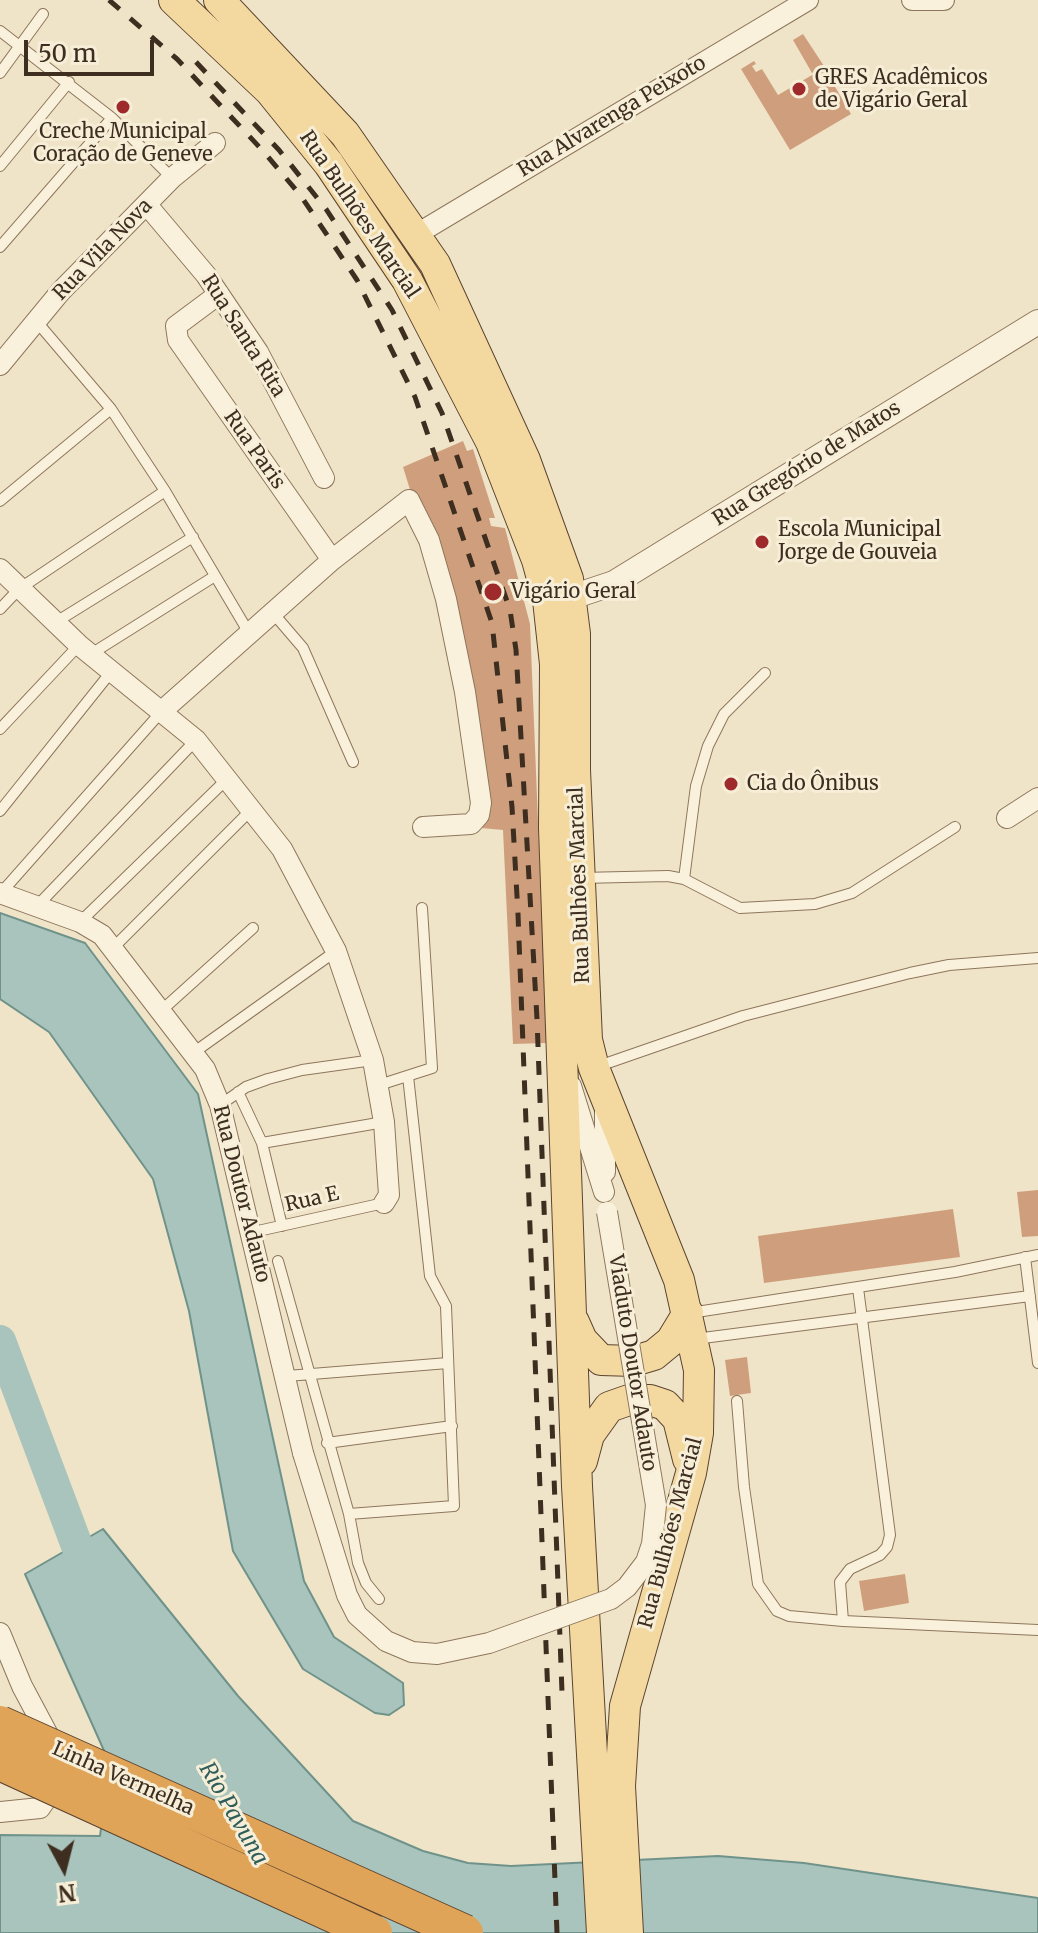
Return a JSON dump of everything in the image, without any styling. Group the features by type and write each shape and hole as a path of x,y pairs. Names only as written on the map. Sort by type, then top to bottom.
{"highway":[{"name":"Linha Vermelha","path":"0,1724 465,1933"},
{"name":"Linha Vermelha","path":"0,1762 374,1933"}],"main road":[{"name":"Rua Bulhões Marcial","path":"174,0 270,91 329,164 407,280 496,454 537,560 552,621 570,918 587,1040 594,1068 679,1280 691,1326 700,1396 691,1473 625,1706 620,1786 610,1846"},
{"name":"Rua Bulhões Marcial","path":"219,0 345,134 417,234 462,315 525,460 572,597 577,673 579,878 570,918 561,1056 577,1486 610,1846"},
{"path":"571,1312 590,1352 601,1360 616,1362 654,1355 691,1326"},
{"path":"577,1486 589,1435 599,1418 609,1407 629,1400 650,1400 665,1405 678,1419 691,1473"},
{"path":"602,1933 610,1846"},
{"path":"610,1846 628,1933"}],"street":[{"name":"Rua Alvarenga Peixoto","path":"417,234 808,0"},
{"path":"912,0 944,0"},
{"name":"Rua Vila Nova","path":"0,365 61,291 172,178 215,143"},
{"name":"Rua Santa Rita","path":"147,205 219,294 258,352 324,478"},
{"name":"Rua Paris","path":"219,294 176,326 178,340 332,560"},
{"name":"Rua Gregório de Matos","path":"572,597 614,583 1038,322"},
{"path":"162,711 332,560 409,500 421,517 454,634 481,803 479,815 471,824 423,827"},
{"path":"0,569 85,650 196,740 285,854 336,951 373,1060 384,1122 389,1195 384,1203"},
{"path":"1007,818 1038,798"},
{"name":"Rua Doutor Adauto","path":"1,893 80,922 114,947 205,1069 220,1105 303,1453"},
{"name":"Viaduto Doutor Adauto","path":"303,1453 347,1595 370,1629 399,1646 437,1654 462,1651 611,1599 627,1587 646,1562 652,1544 656,1505 606,1202 561,1056"},
{"name":"Viaduto Doutor Adauto","path":"605,1096 606,1202"},
{"path":"0,1633 22,1686 67,1770 40,1808 0,1812"}],"lane":[{"path":"0,73 43,14"},
{"path":"0,31 22,45 112,118 172,178"},
{"path":"0,166 69,82"},
{"path":"0,247 112,118"},
{"path":"37,322 111,409 165,491 249,633"},
{"path":"0,501 111,409"},
{"path":"0,609 19,589 165,491"},
{"path":"56,622 193,537"},
{"path":"0,729 85,650 215,576"},
{"path":"273,613 303,648 353,762"},
{"path":"0,811 111,672"},
{"path":"684,879 696,786 708,746 724,714 765,673"},
{"path":"1,893 162,711"},
{"path":"38,905 196,740"},
{"path":"80,922 227,779"},
{"path":"114,947 252,809"},
{"path":"579,878 668,876 684,879 740,908 815,904 852,893 955,827"},
{"path":"379,1085 429,1071 433,1065 422,908"},
{"path":"162,1010 253,928"},
{"path":"193,1053 336,951"},
{"path":"594,1068 743,1016 910,973 949,965 1038,958"},
{"path":"220,1105 238,1092 302,1070 373,1060"},
{"path":"349,1514 454,1506 446,1306 430,1276 408,1076"},
{"path":"238,1092 262,1143 282,1226"},
{"path":"262,1143 384,1122"},
{"name":"Rua E","path":"249,1233 384,1203"},
{"path":"691,1326 858,1288 1038,1255"},
{"path":"1025,1257 1038,1363"},
{"path":"278,1261 349,1514 358,1563 366,1583 379,1599"},
{"path":"843,1621 840,1582 850,1569 880,1555 887,1547 890,1535 858,1288"},
{"path":"691,1326 861,1317 1030,1296"},
{"path":"287,1376 448,1363"},
{"path":"737,1401 744,1487 758,1584 777,1611 843,1621 1038,1630"},
{"path":"327,1443 452,1426"}],"water":[{"path":"0,913 85,943 198,1094 304,1581 334,1637 403,1683 404,1705 389,1715 375,1713 303,1669 233,1551 189,1311 153,1179 49,1032 0,999"},
{"path":"103,1529 238,1696 353,1821 423,1851 468,1863 511,1866 718,1856 804,1863 1038,1898 1038,1933 0,1933 0,1835 100,1836 110,1764 25,1574"}],"building":[{"path":"803,34 824,66 812,73 793,40"},
{"path":"754,61 756,64 752,66 756,72 762,69 778,95 824,68 851,114 790,150 741,69"},
{"path":"463,441 467,451 473,449 495,518 489,518 491,526 505,528 530,624 547,1043 513,1044 503,830 481,828 478,770 416,509 403,467"},
{"path":"1038,1190 1038,1236 1022,1237 1017,1192"},
{"path":"953,1209 960,1257 764,1283 758,1236"},
{"path":"747,1357 751,1393 730,1396 725,1360"},
{"path":"905,1574 909,1603 864,1611 859,1581"}],"waterway":[{"name":"Rio Pavuna","path":"0,1341 91,1583"}],"railway":[{"path":"109,0 177,59 264,152 301,196 357,280 415,397 492,623 512,807 518,914 557,1933"},
{"path":"196,62 279,150 326,209 392,310 442,413 510,610 516,650 537,1019 562,1692"}],"place":[{"name":"GRES Acadêmicos de Vigário Geral","path":"799,89"},
{"name":"Creche Municipal Coração de Geneve","path":"123,107"},
{"name":"Escola Municipal Jorge de Gouveia","path":"762,542"},
{"name":"Vigário Geral","path":"493,592"},
{"name":"Cia do Ônibus","path":"731,784"}]}
